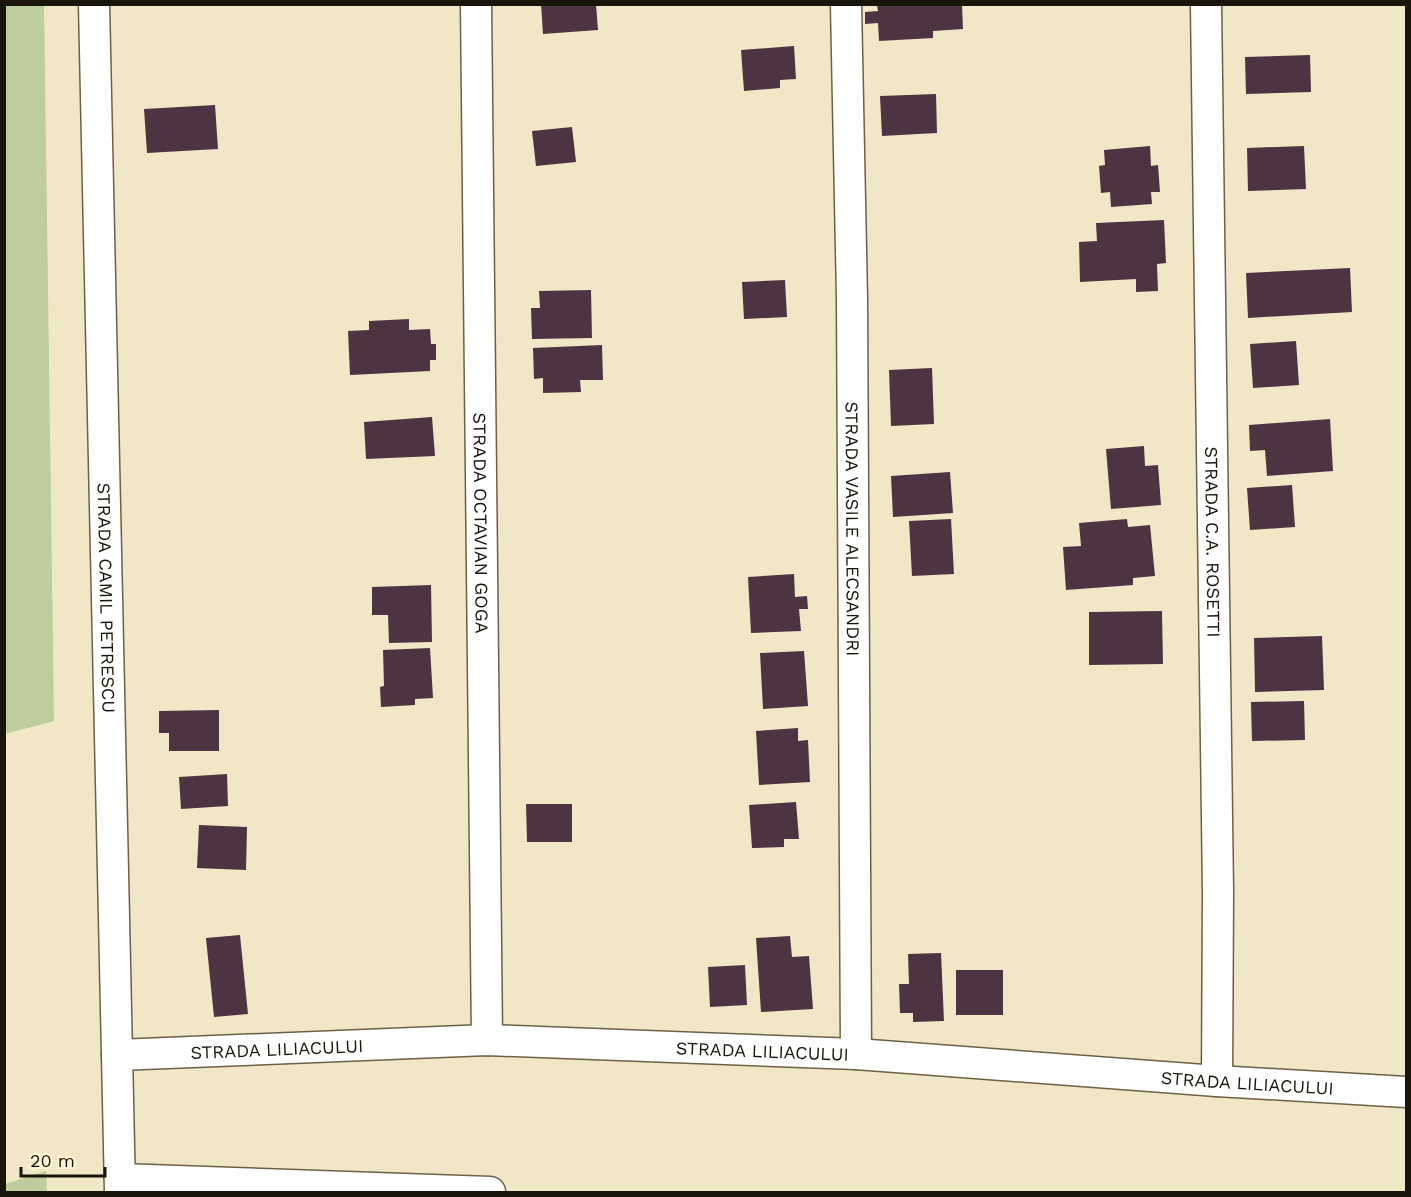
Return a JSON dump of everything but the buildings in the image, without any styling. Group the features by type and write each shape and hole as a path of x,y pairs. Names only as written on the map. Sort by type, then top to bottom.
{"street":[{"name":"STRADA CAMIL PETRESCU","path":"94,4 120,1186"},
{"name":"STRADA OCTAVIAN GOGA","path":"476,4 487,1040"},
{"name":"STRADA VASILE ALECSANDRI","path":"846,4 852,299 856,1054"},
{"name":"STRADA C.A. ROSETTI","path":"1206,4 1218,892 1217,1082"},
{"name":"STRADA LILIACULUI","path":"117,1055 487,1040 856,1054 1217,1082 1407,1092"},
{"path":"120,1186 490,1192"}],"green space":[{"path":"5,4 44,5 54,721 5,734"},
{"path":"46,1171 47,1192 5,1192 5,1184"}]}
